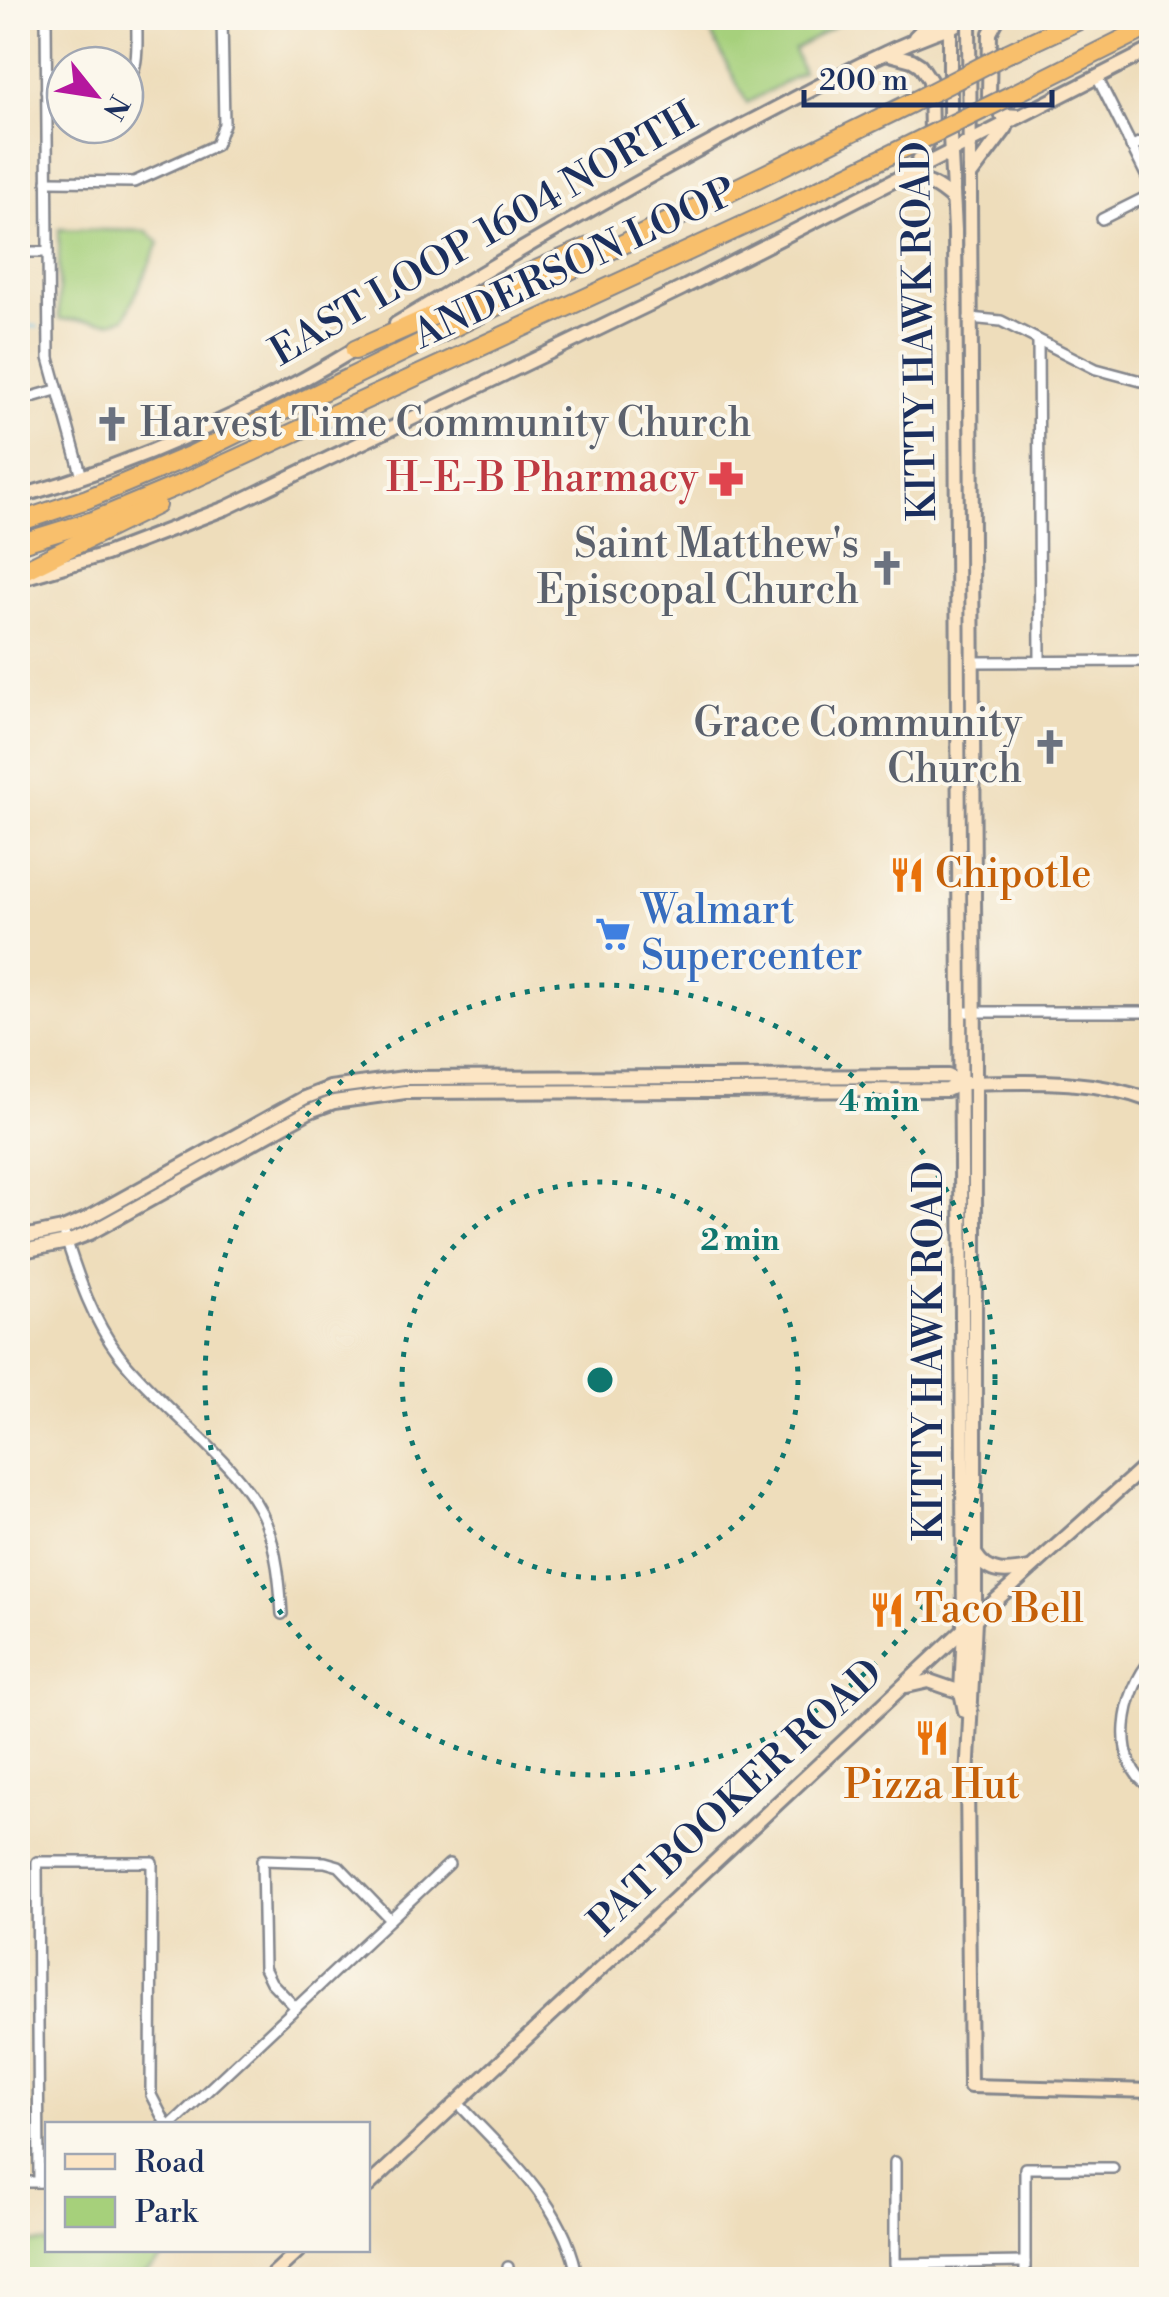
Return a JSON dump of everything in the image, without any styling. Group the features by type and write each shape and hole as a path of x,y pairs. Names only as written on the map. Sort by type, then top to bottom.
{"highway":[{"name":"ANDERSON LOOP","path":"18,522 86,500 192,455 1083,18"},
{"name":"ANDERSON LOOP","path":"18,544 93,521 234,460 777,210 1152,26"},
{"path":"355,350 839,137"},
{"path":"18,576 123,524 234,460"}],"main road":[{"path":"909,43 934,18"},
{"name":"EAST LOOP 1604 NORTH","path":"18,497 82,478 208,426 355,350 551,230 727,134 950,22 972,18"},
{"name":"KITTY HAWK ROAD","path":"972,18 963,319 970,2086 1152,2091"},
{"path":"998,18 990,33 989,97 1002,115 1026,115"},
{"name":"KITTY HAWK ROAD","path":"950,22 950,153 963,319"},
{"path":"18,576 106,554 226,508 683,288 1152,49"},
{"path":"886,53 912,60 930,80 931,136 907,175"},
{"path":"969,178 1010,123"},
{"path":"907,175 939,187 953,200"},
{"path":"18,1252 65,1236 277,1118 334,1102 423,1085 846,1083 948,1090 968,1083 1096,1084 1152,1101"},
{"path":"18,1238 65,1236"},
{"name":"PAT BOOKER ROAD","path":"370,2184 970,1624 1152,1460"},
{"name":"KITTY HAWK ROAD","path":"967,1723 961,1692 975,1554 969,1461"},
{"path":"975,1554 994,1571 1007,1574 1032,1568"},
{"path":"904,1686 928,1681 961,1692"},
{"path":"267,2280 295,2252"}],"street":[{"path":"46,18 46,45"},
{"path":"136,18 136,45"},
{"path":"46,181 144,180 216,145 224,124 222,18"},
{"path":"1098,79 1152,190 1102,219"},
{"path":"1131,146 1152,136"},
{"path":"46,145 49,358 82,478"},
{"path":"18,252 48,252"},
{"path":"963,319 1001,321 1096,369 1151,384 1152,424"},
{"path":"1038,340 1040,660"},
{"path":"18,401 56,390"},
{"path":"965,662 1152,662"},
{"path":"968,1012 1152,1012"},
{"path":"65,1236 92,1311 118,1352 146,1386 236,1476 258,1506 272,1544 282,1614"},
{"path":"1152,1660 1140,1673 1129,1696 1126,1756 1140,1781 1152,1788"},
{"path":"296,2008 271,1982 264,1968 262,1860 339,1866 390,1919"},
{"path":"18,2182 44,2182 37,1862 152,1862 152,2096 168,2122"},
{"path":"171,2122 449,1864"},
{"path":"458,2103 549,2204 567,2238 578,2280"},
{"path":"895,2162 895,2264 1024,2262"},
{"path":"1024,2280 1025,2168 1113,2168"},
{"path":"508,2267 508,2280"}],"green space":[{"path":"703,18 841,18 841,22 794,50 803,72 747,103"},
{"path":"59,229 147,231 159,243 125,318 110,322 59,319"},
{"path":"18,2243 45,2243 45,2252 170,2252 139,2279 18,2280"}],"waterway":[{"path":"18,325 38,327"}],"place":[{"name":"Harvest Time Community Church","path":"112,424"},
{"name":"H-E-B Pharmacy","path":"726,479"},
{"name":"Saint Matthew's Episcopal Church","path":"887,568"},
{"name":"Grace Community Church","path":"1050,747"},
{"name":"Chipotle","path":"907,875"},
{"name":"Walmart Supercenter","path":"613,934"},
{"name":"Taco Bell","path":"887,1610"},
{"name":"Pizza Hut","path":"932,1738"}]}
